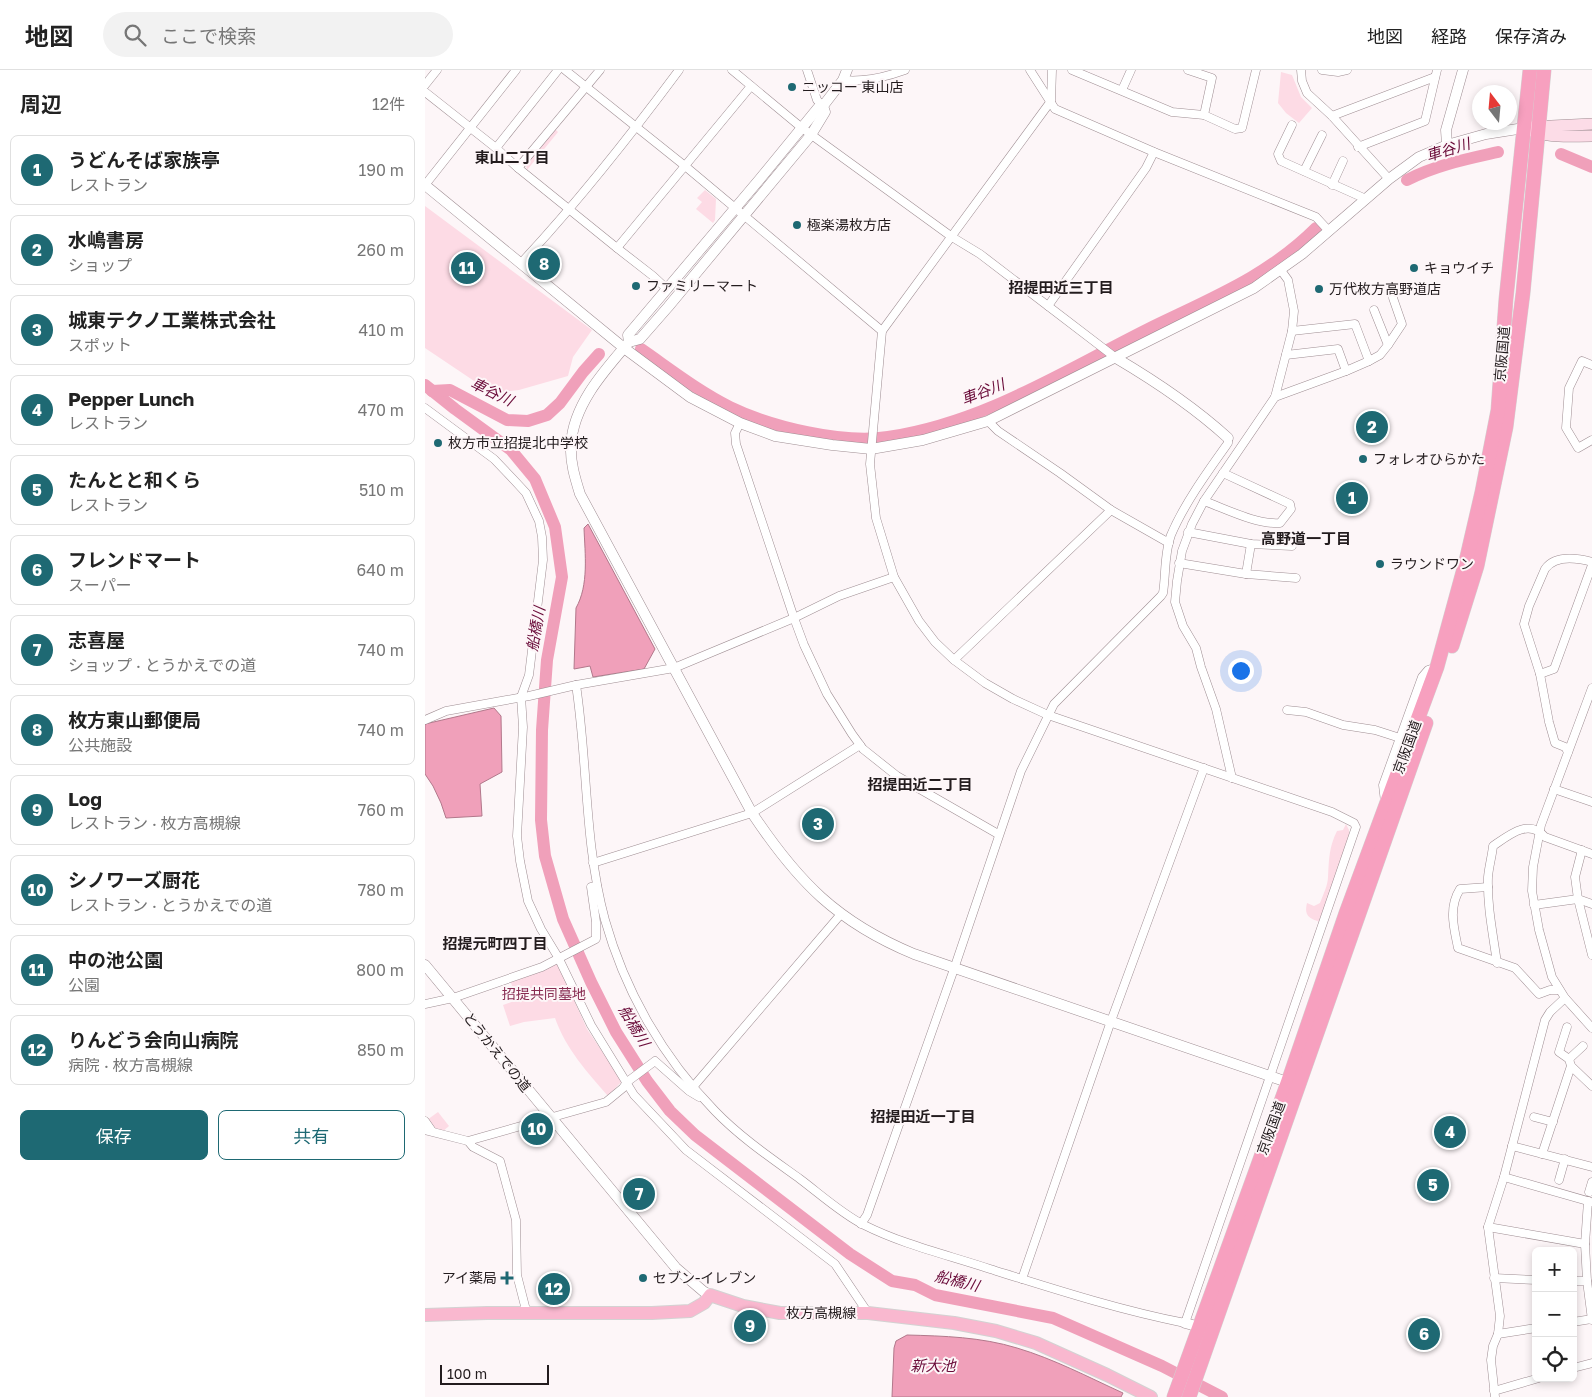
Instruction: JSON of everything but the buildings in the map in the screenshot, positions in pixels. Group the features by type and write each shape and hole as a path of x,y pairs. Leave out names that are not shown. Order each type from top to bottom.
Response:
{"highway":[{"name":"京阪国道","path":"1180,1395 1194,1361 1293,1083 1346,913 1437,667 1468,552 1482,492 1497,410 1506,299 1530,70"},
{"name":"京阪国道","path":"1194,1361 1200,1327 1293,1083 1445,671 1477,566 1506,427 1523,293 1544,70"}],"main road":[{"path":"1524,128 1539,130 1592,124"},
{"path":"1539,130 1553,137 1592,136"},
{"path":"425,1315 690,1311 704,1303 710,1295"},
{"name":"枚方高槻線","path":"710,1295 743,1306 780,1313 868,1313 953,1324 996,1332 1036,1343 1151,1397"}],"street":[{"path":"425,85 437,70"},
{"path":"516,70 425,185 690,397 740,422 775,436 794,440 872,445 923,440 988,421 1113,355 1254,288 1302,254 1389,179 1419,157 1447,145 1485,134 1524,128"},
{"path":"496,148 558,70"},
{"path":"565,70 685,166 882,331"},
{"path":"518,168 600,70"},
{"path":"521,263 548,234 679,70"},
{"path":"732,70 811,135 952,237 980,254 1113,355 1138,370 1209,421 1228,438 1228,443 1189,502 1171,535 1161,596 1054,704 1021,771 954,969 867,1215 861,1224"},
{"path":"807,70 817,100 823,106 825,112 811,135 640,339 627,345 585,399 578,412 571,445 573,469 580,494 752,813 773,844 801,878 841,914 884,941 954,969 1293,1083"},
{"path":"627,345 628,335 818,108 823,106 843,80 847,70"},
{"path":"843,80 856,81 886,76 905,70"},
{"path":"1030,70 1055,109 1154,152 1316,217 1328,230"},
{"path":"1052,70 1051,101 882,331 869,464 876,518 894,577 919,621 935,642 954,660 985,683 1013,700 1048,715 1332,812 1354,822 1356,827 1185,1323"},
{"path":"1072,70 1172,112 1204,115 1235,129 1242,128 1256,70"},
{"path":"1122,90 1131,70"},
{"path":"1189,70 1213,74 1204,115"},
{"path":"1301,70 1302,81 1307,93 1332,116 1358,147 1389,179"},
{"path":"1322,70 1338,72 1347,70"},
{"path":"1447,145 1446,130 1463,70"},
{"path":"1332,116 1436,74"},
{"path":"1358,147 1425,121 1436,74"},
{"path":"617,248 751,86"},
{"path":"425,92 667,289"},
{"path":"1292,125 1278,154 1281,161 1366,199"},
{"path":"1304,171 1322,135"},
{"path":"1048,306 1145,168 1154,152"},
{"path":"1332,185 1343,162"},
{"path":"1232,778 1216,708 1196,648 1183,626 1175,602 1179,563 1188,532 1204,501 1275,396 1292,331 1294,311 1288,280 1280,269"},
{"path":"1275,396 1347,371 1380,355 1402,324 1393,298"},
{"path":"1374,310 1388,345"},
{"path":"1292,331 1355,324 1369,361"},
{"path":"1286,355 1338,349 1347,371"},
{"path":"1592,366 1582,361 1569,388 1566,428 1578,448 1592,440"},
{"path":"425,408 501,466 526,494 539,521 543,560 525,696 517,836 528,901 541,929 560,957 591,1025 628,1081 634,1095 686,1150 835,1264 868,1313"},
{"path":"988,421 998,431 1061,473 1111,510 1169,544"},
{"path":"740,422 735,433 736,444 794,618 804,645 827,694 852,734 861,745 897,776 999,834"},
{"path":"1204,501 1253,519 1273,524 1280,523 1291,509 1290,504 1223,473"},
{"path":"954,660 1111,510"},
{"path":"1188,532 1251,544 1292,546"},
{"path":"1246,574 1251,544"},
{"path":"1540,674 1554,669 1592,564 1578,558 1549,563 1529,606 1524,624 1540,674 1555,743 1565,748 1568,752"},
{"path":"1179,563 1246,574 1296,578"},
{"path":"425,720 446,711 674,668 794,618 839,596 869,584 894,577"},
{"path":"1386,804 1383,785 1422,677 1428,670 1437,667"},
{"path":"576,685 593,863 606,922 630,990 660,1042 701,1096 717,1113 750,1142 861,1224 897,1240 1138,1314 1200,1327"},
{"path":"1592,688 1540,831 1533,867 1532,891 1541,939 1552,977 1565,998 1592,1028"},
{"path":"1287,710 1306,712 1343,724 1375,730 1400,738"},
{"path":"593,863 752,813 861,745"},
{"path":"1022,1279 1111,1021 1205,768"},
{"path":"1554,789 1592,802"},
{"path":"1497,963 1488,887 1488,874 1493,846 1513,832 1529,828 1540,831 1545,837 1592,854"},
{"path":"1582,850 1575,877 1578,899 1592,956"},
{"path":"425,1004 453,998 542,967 596,939 596,922 591,888 597,886"},
{"path":"1488,887 1460,889 1452,907 1452,918 1458,948 1515,968 1539,994 1550,990 1559,990"},
{"path":"1534,905 1578,899 1592,904"},
{"path":"693,1086 841,914"},
{"name":"とうかえでの道","path":"425,965 676,1268 710,1295"},
{"path":"1532,1381 1495,1394 1491,1360 1493,1346 1498,1334 1500,1316 1488,1227 1504,1177 1545,1020 1550,1012 1565,998"},
{"path":"1567,1027 1559,1052 1592,1086"},
{"path":"1543,1154 1570,1062 1583,1046"},
{"path":"468,1142 606,1102 623,1088 628,1081 655,1061 689,1091 699,1097 701,1096"},
{"path":"1534,1117 1553,1122"},
{"path":"425,1120 428,1131 468,1142 473,1147 501,1161 514,1213 517,1274 527,1314"},
{"path":"1512,1146 1592,1167"},
{"path":"1559,1180 1565,1160"},
{"path":"1504,1177 1590,1201 1585,1244 1587,1282 1592,1319 1577,1321"},
{"path":"1589,1192 1592,1182"},
{"path":"1488,1227 1585,1244"},
{"path":"1494,1278 1532,1280"},
{"path":"1577,1281 1587,1282"},
{"path":"1498,1334 1532,1329"},
{"path":"1577,1367 1592,1363"}],"green space":[{"path":"1281,72 1292,75 1301,97 1312,108 1299,123 1286,113 1278,103"},
{"path":"554,128 558,132 527,170 528,159"},
{"path":"705,190 716,199 715,220 713,223 696,209 702,202 697,198"},
{"path":"425,206 592,330 573,357 568,376 519,390 489,391 425,348"},
{"path":"1346,824 1349,830 1349,839 1320,922 1308,916 1306,911 1307,903 1314,906 1320,903 1327,883 1332,842 1337,831 1343,830"},
{"name":"招提共同墓地","path":"557,962 587,1029 622,1081 608,1096 571,1050 555,1018 510,1026 503,1005 517,1000 510,980"},
{"path":"438,1112 449,1126 441,1133 433,1131 427,1120"}],"water":[{"path":"588,524 655,649 644,669 593,677 590,666 574,669 576,608 585,579 584,528"},
{"path":"494,708 501,716 502,772 480,784 482,816 446,818 433,786 425,774 425,724"},
{"name":"新大池","path":"907,1335 962,1338 1003,1344 1044,1357 1123,1393 1121,1397 892,1397 894,1348 896,1341"}],"waterway":[{"name":"車谷川","path":"1407,180 1440,166 1498,152"},
{"name":"車谷川","path":"1561,154 1592,167"},
{"name":"車谷川","path":"641,349 684,380 718,401 766,421 829,436 870,439 888,437 923,430 957,420 1022,394 1148,329 1237,286 1278,260 1316,228"},
{"name":"車谷川","path":"432,391 450,390 507,420 528,421 547,415 560,403 599,354"},
{"name":"船橋川","path":"425,385 511,450 535,479 555,527 562,577 547,660 542,730 541,820 545,856 563,919 591,982 616,1032 647,1081 670,1111 695,1135 850,1254 892,1281 915,1285 935,1295 1053,1318 1162,1366 1222,1397"}],"place":[{"name":"ニッコー 東山店","path":"792,87"},
{"name":"極楽湯枚方店","path":"797,225"},
{"name":"枚方東山郵便局","path":"544,264"},
{"name":"中の池公園","path":"467,268"},
{"name":"キョウイチ","path":"1414,268"},
{"name":"ファミリーマート","path":"636,286"},
{"name":"万代枚方高野道店","path":"1319,289"},
{"name":"水嶋書房","path":"1372,427"},
{"name":"枚方市立招提北中学校","path":"438,443"},
{"name":"フォレオひらかた","path":"1363,459"},
{"name":"うどんそば家族亭","path":"1352,498"},
{"name":"ラウンドワン","path":"1380,564"},
{"name":"城東テクノ工業株式会社","path":"818,824"},
{"name":"シノワーズ厨花","path":"537,1129"},
{"name":"Pepper Lunch","path":"1450,1132"},
{"name":"たんとと和くら","path":"1433,1185"},
{"name":"志喜屋","path":"639,1194"},
{"name":"アイ薬局","path":"507,1278"},
{"name":"セブン-イレブン","path":"643,1278"},
{"name":"りんどう会向山病院","path":"554,1289"},
{"name":"Log","path":"750,1326"},
{"name":"フレンドマート","path":"1424,1334"}],"district":[{"name":"東山二丁目","path":"512,158"},
{"name":"招提田近三丁目","path":"1061,288"},
{"name":"高野道一丁目","path":"1306,539"},
{"name":"招提田近二丁目","path":"920,785"},
{"name":"招提元町四丁目","path":"495,944"},
{"name":"招提田近一丁目","path":"923,1117"}]}
